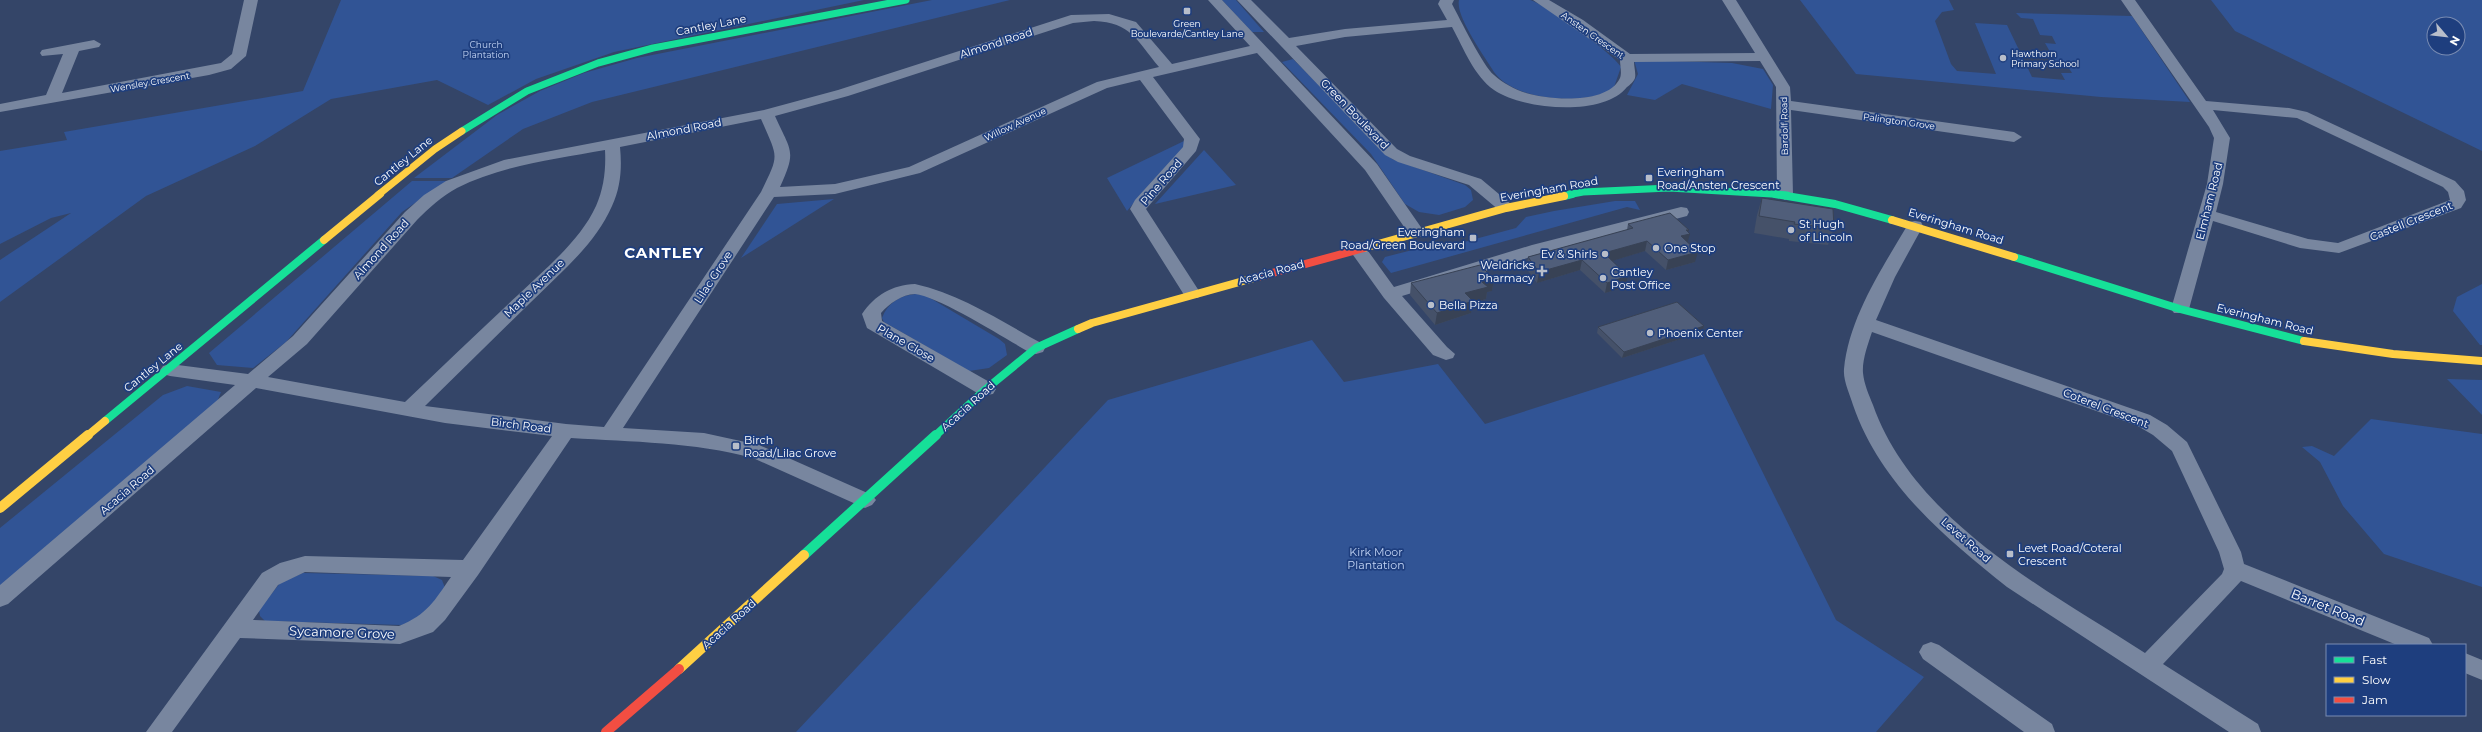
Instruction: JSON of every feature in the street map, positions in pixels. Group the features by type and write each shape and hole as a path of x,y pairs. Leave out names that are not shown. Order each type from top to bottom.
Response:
{"street":[{"name":"Wensley Crescent","path":"0,108 209,71 226,66 239,56 251,0"},
{"name":"Cantley Lane","path":"0,508 170,370 436,149 511,100 569,73 638,52 906,0"},
{"path":"1215,0 1372,167 1416,233"},
{"name":"Green Boulevard","path":"1244,0 1391,152 1404,159 1474,182 1506,208"},
{"name":"Ansten Crescent","path":"1447,0 1445,4 1492,84 1513,95 1528,100 1560,102 1591,101 1612,96 1621,90 1630,67 1627,58 1578,23 1540,0"},
{"name":"Bardolf Road","path":"1729,0 1781,83 1784,105 1784,196"},
{"name":"Elmham Road","path":"2128,0 2201,105 2222,138 2215,184 2180,309"},
{"name":"Almond Road","path":"253,381 300,340 411,216 430,198 452,184 510,163 766,114 842,93 1071,19 1082,17 1112,18 1130,25 1167,68"},
{"path":"1260,48 1330,35 1456,23"},
{"path":"1260,48 1286,43"},
{"path":"47,53 94,44"},
{"path":"52,99 73,48"},
{"name":"Willow Avenue","path":"769,192 835,189 914,170 1092,89 1167,68 1260,48"},
{"path":"1627,58 1765,57"},
{"name":"Pine Road","path":"1143,74 1192,139 1192,143 1191,148 1141,203 1138,209 1140,215 1192,294"},
{"name":"Palington Grove","path":"1784,105 2014,137"},
{"name":"Castell Crescent","path":"2201,105 2289,112 2318,121 2448,184 2456,191 2458,200 2455,205 2339,248 2306,244 2206,214"},
{"name":"Lilac Grove","path":"609,434 769,192 783,163 784,154 766,114"},
{"name":"Maple Avenue","path":"409,410 564,260 584,237 598,218 613,186 615,167 612,143"},
{"name":"Everingham Road","path":"1416,233 1506,208 1583,192 1630,188 1669,188 1784,196 1835,204 1915,226 2180,309 2287,338 2354,351 2406,357 2482,361"},
{"path":"1390,294 1538,249 1681,212"},
{"name":"Levet Road","path":"1915,226 1879,291 1865,323 1853,369 1863,408 1878,442 1900,473 1945,524 1979,553 2015,581 2249,732"},
{"name":"Acacia Road","path":"606,732 657,689 986,389 1036,348 1054,338 1092,323 1357,248 1416,233"},
{"path":"1357,248 1390,294 1440,350 1446,354"},
{"name":"Plane Close","path":"986,389 873,324 871,314 875,308 904,290 928,291 1036,348"},
{"name":"Coterel Crescent","path":"1865,323 2136,418 2160,430 2180,446 2186,455 2230,552 2235,569"},
{"name":"Birch Road","path":"170,370 253,381 409,410 566,431 704,440 759,452 865,500"},
{"name":"Acacia Road","path":"0,598 253,381"},
{"name":"Sycamore Grove","path":"232,628 400,635 412,632 425,625 437,614 470,569 566,431"},
{"path":"158,732 232,628 270,579 288,569 305,564 470,569"},
{"path":"2147,666 2231,579 2235,569"},
{"name":"Barret Road","path":"2235,569 2419,644"},
{"path":"1931,652 2043,732"},
{"path":"2466,663 2482,670"}],"green space":[{"name":"Church Plantation","path":"341,0 864,0 614,52 536,79 488,105 437,80 331,99 255,146 146,196 0,302 0,260 71,213 51,218 0,244 0,151 67,140 64,132 303,91"},
{"path":"932,0 1010,0 592,102 523,129 452,178 414,178 497,115 540,91 584,73 637,58"},
{"path":"1222,0 1236,0 1264,32 1252,32"},
{"path":"1459,0 1530,0 1538,3 1593,41 1615,60 1621,67 1613,90 1600,95 1584,98 1550,98 1533,95 1518,90 1504,82 1494,72 1466,26 1459,7"},
{"name":"Hawthorn Primary School","path":"1800,0 1949,0 1954,10 1942,12 1935,21 1951,64 1957,71 1996,74 1975,23 2007,25 2032,77 2065,80 2061,73 2072,73 2067,65 2057,64 2045,43 2056,44 2052,36 2040,35 2033,19 2021,18 2016,13 2132,16 2190,102 2101,97 1856,74"},
{"path":"2211,0 2482,0 2482,151 2235,31"},
{"path":"1293,59 1392,159 1465,185 1471,190 1473,200 1465,207 1439,215 1419,212 1405,204 1371,154 1282,62"},
{"path":"1634,60 1732,63 1763,69 1773,85 1771,109 1682,84 1655,100 1627,95 1638,74"},
{"path":"1184,141 1185,147 1154,179 1127,211 1107,178"},
{"path":"1204,150 1236,185 1155,204"},
{"path":"412,181 447,181 402,212 286,342 253,368 217,365 209,353"},
{"path":"834,199 741,258 777,204"},
{"path":"1615,201 1635,201 1640,210 1627,207 1391,273 1382,262 1385,257 1424,247 1438,249 1516,228 1526,217"},
{"path":"2482,284 2482,345 2480,345 2453,311 2457,297"},
{"path":"916,294 925,295 999,339 1005,344 1007,355 989,368 969,371 884,322 882,318 887,308 891,304 905,296"},
{"name":"Kirk Moor Plantation","path":"1312,340 1344,382 1438,364 1485,424 1704,354 1836,620 1924,677 1876,732 796,732 1108,400"},
{"path":"2447,379 2482,380 2482,415"},
{"path":"187,386 221,392 217,402 0,589 0,528 163,395"},
{"path":"2371,419 2482,434 2482,587 2384,554 2343,506 2320,462 2302,447 2312,446 2334,456"},
{"path":"303,573 433,576 442,580 445,588 426,615 402,625 265,621 260,616 259,610 280,583"}],"building":[{"path":"1762,198 1833,209 1834,228 1794,224 1795,222 1759,216"},
{"path":"1670,213 1689,230 1686,230 1690,234 1681,236 1698,252 1668,260 1647,241 1604,253 1628,276 1607,283 1582,260 1539,272 1528,257 1633,228 1628,224"},
{"path":"1480,265 1494,279 1482,282 1488,287 1465,293 1473,301 1437,313 1411,283"},
{"name":"Phoenix Center","path":"1677,302 1704,326 1624,352 1598,327"}],"traffic: fast":[{"path":"462,131 527,91 544,83 598,63 653,48 906,0"},
{"path":"1564,196 1583,192 1669,188 1785,195 1835,204 1892,220"},
{"path":"105,421 324,240"},
{"path":"2014,257 2180,309 2304,341"},
{"path":"804,555 986,389 1036,348 1078,329"}],"traffic: slow":[{"path":"324,240 435,149 462,131"},
{"path":"1364,248 1506,208 1564,196"},
{"path":"1892,220 2014,257"},
{"path":"1078,329 1092,323 1254,278"},
{"path":"2304,341 2349,349 2393,354 2482,361"},
{"path":"0,508 105,421"},
{"path":"679,669 804,555"}],"traffic: jam":[{"path":"1254,278 1364,248"},
{"path":"606,732 679,669"}],"place":[{"name":"Green Boulevarde/Cantley Lane","path":"1187,11"},
{"name":"Hawthorn Primary School","path":"2003,58"},
{"name":"Everingham Road/Ansten Crescent","path":"1649,178"},
{"name":"St Hugh of Lincoln","path":"1791,230"},
{"name":"Everingham Road/Green Boulevard","path":"1473,238"},
{"name":"One Stop","path":"1656,248"},
{"name":"Ev & Shirls","path":"1605,254"},
{"name":"Weldricks Pharmacy","path":"1542,271"},
{"name":"Cantley Post Office","path":"1603,278"},
{"name":"Bella Pizza","path":"1431,305"},
{"name":"Phoenix Center","path":"1650,333"},
{"name":"Birch Road/Lilac Grove","path":"736,446"},
{"name":"Levet Road/Coteral Crescent","path":"2010,554"}],"district":[{"name":"CANTLEY","path":"664,252"}]}
